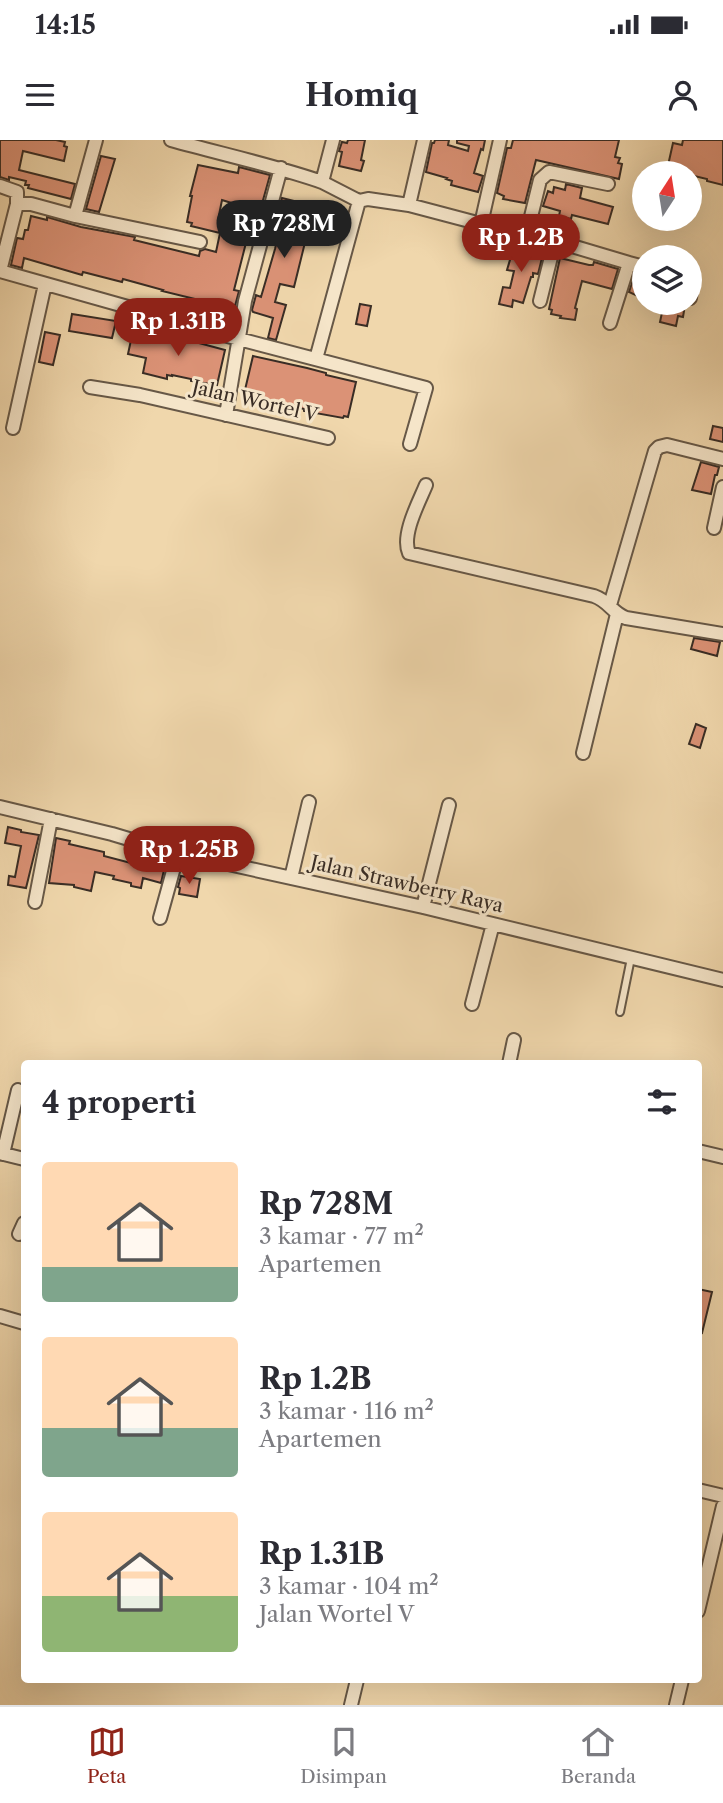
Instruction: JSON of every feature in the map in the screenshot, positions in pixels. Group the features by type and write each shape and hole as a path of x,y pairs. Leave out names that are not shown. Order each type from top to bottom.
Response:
{"street":[{"path":"75,216 96,140"},
{"path":"171,140 281,168 322,182 359,201 409,205 527,233 632,264"},
{"path":"322,182 333,140"},
{"path":"409,205 424,140"},
{"path":"481,224 500,140"},
{"path":"226,415 245,301 281,168"},
{"path":"527,233 543,175 549,172 608,184"},
{"path":"0,186 17,192 17,204 0,271 239,339 426,388 410,444"},
{"path":"316,359 359,201"},
{"path":"17,204 31,204 200,242"},
{"path":"540,301 555,241"},
{"path":"610,323 629,263"},
{"path":"13,428 45,284"},
{"name":"Jalan Wortel V","path":"90,387 140,395 328,438"},
{"path":"583,753 614,610 654,451 667,445 723,459"},
{"path":"426,485 409,529 406,544 409,553 594,596 626,618 723,634"},
{"path":"714,528 723,487"},
{"path":"291,878 309,802"},
{"path":"423,907 449,805"},
{"name":"Jalan Strawberry Raya","path":"0,807 178,852 493,923 723,980"},
{"path":"35,902 51,819"},
{"path":"160,918 178,852"},
{"path":"472,1004 493,923"},
{"path":"510,1060 514,1040"},
{"path":"18,1090 2,1153 21,1158"},
{"path":"702,1152 723,1157"},
{"path":"0,1316 21,1322"},
{"path":"702,1491 723,1496"},
{"path":"702,1594 723,1506"},
{"path":"351,1705 356,1683"},
{"path":"676,1705 681,1683"}],"lane":[{"path":"620,1012 631,957"}],"building":[{"path":"0,140 65,142 64,146 67,147 64,161 23,151 19,170 75,184 71,199 28,188 26,181 0,177"},
{"path":"348,140 365,140 361,171 339,166 342,142 347,143"},
{"path":"435,140 449,140 448,145 468,151 469,146 457,143 457,140 485,140 474,173 483,176 478,192 451,185 452,181 447,178 426,172"},
{"path":"513,140 619,140 615,157 620,158 618,163 622,164 619,179 536,160 525,203 503,199 504,196 497,193 507,148 511,148"},
{"path":"683,140 723,140 723,185 702,178 702,161 669,161 673,143 682,145"},
{"path":"101,156 115,159 99,212 86,209"},
{"path":"198,165 238,173 239,167 270,175 260,211 256,210 251,223 234,290 239,291 232,308 123,279 122,282 83,272 82,275 24,258 22,268 11,265 17,238 23,239 31,216 47,220 47,217 81,227 135,237 134,240 199,256 200,251 205,249 216,252 220,233 191,226 192,223 187,222","holes":["222,200 241,206 236,224 218,220"]},
{"path":"566,184 582,188 580,198 613,207 608,224 572,215 571,219 559,216 560,211 543,206 548,191 553,193 554,187 565,190"},
{"path":"282,198 314,206 294,287 280,284 275,302 286,305 276,340 268,338 273,318 252,310 256,295 261,297 275,249 283,215 278,214"},
{"path":"515,243 528,247 527,250 543,254 538,274 533,273 523,303 513,300 512,307 499,304 503,287 510,288 514,271 507,270"},
{"path":"560,258 589,265 594,262 618,269 612,289 582,281 575,308 575,320 560,318 561,316 551,314 552,310 549,309"},
{"path":"360,304 371,306 367,326 356,324"},
{"path":"72,314 116,321 112,338 69,331"},
{"path":"661,315 683,315 678,316 676,326 660,322"},
{"path":"133,331 184,339 225,350 217,385 172,375 167,375 167,379 143,373 146,358 128,354"},
{"path":"45,332 60,335 53,365 39,362"},
{"path":"253,356 356,382 348,417 304,411 244,394"},
{"path":"713,426 723,428 723,442 710,439"},
{"path":"701,462 719,467 711,494 692,490"},
{"path":"694,638 720,642 717,656 691,649"},
{"path":"696,724 706,728 700,748 689,744"},
{"path":"8,827 39,835 26,888 8,885 9,876 15,877 21,846 5,843"},
{"path":"56,838 70,841 69,844 104,852 104,856 131,864 164,870 161,883 143,878 141,888 113,879 114,876 95,872 91,891 74,885 49,883"},
{"path":"181,876 200,879 197,897 179,894"},
{"path":"702,1290 712,1292 702,1333"}]}
